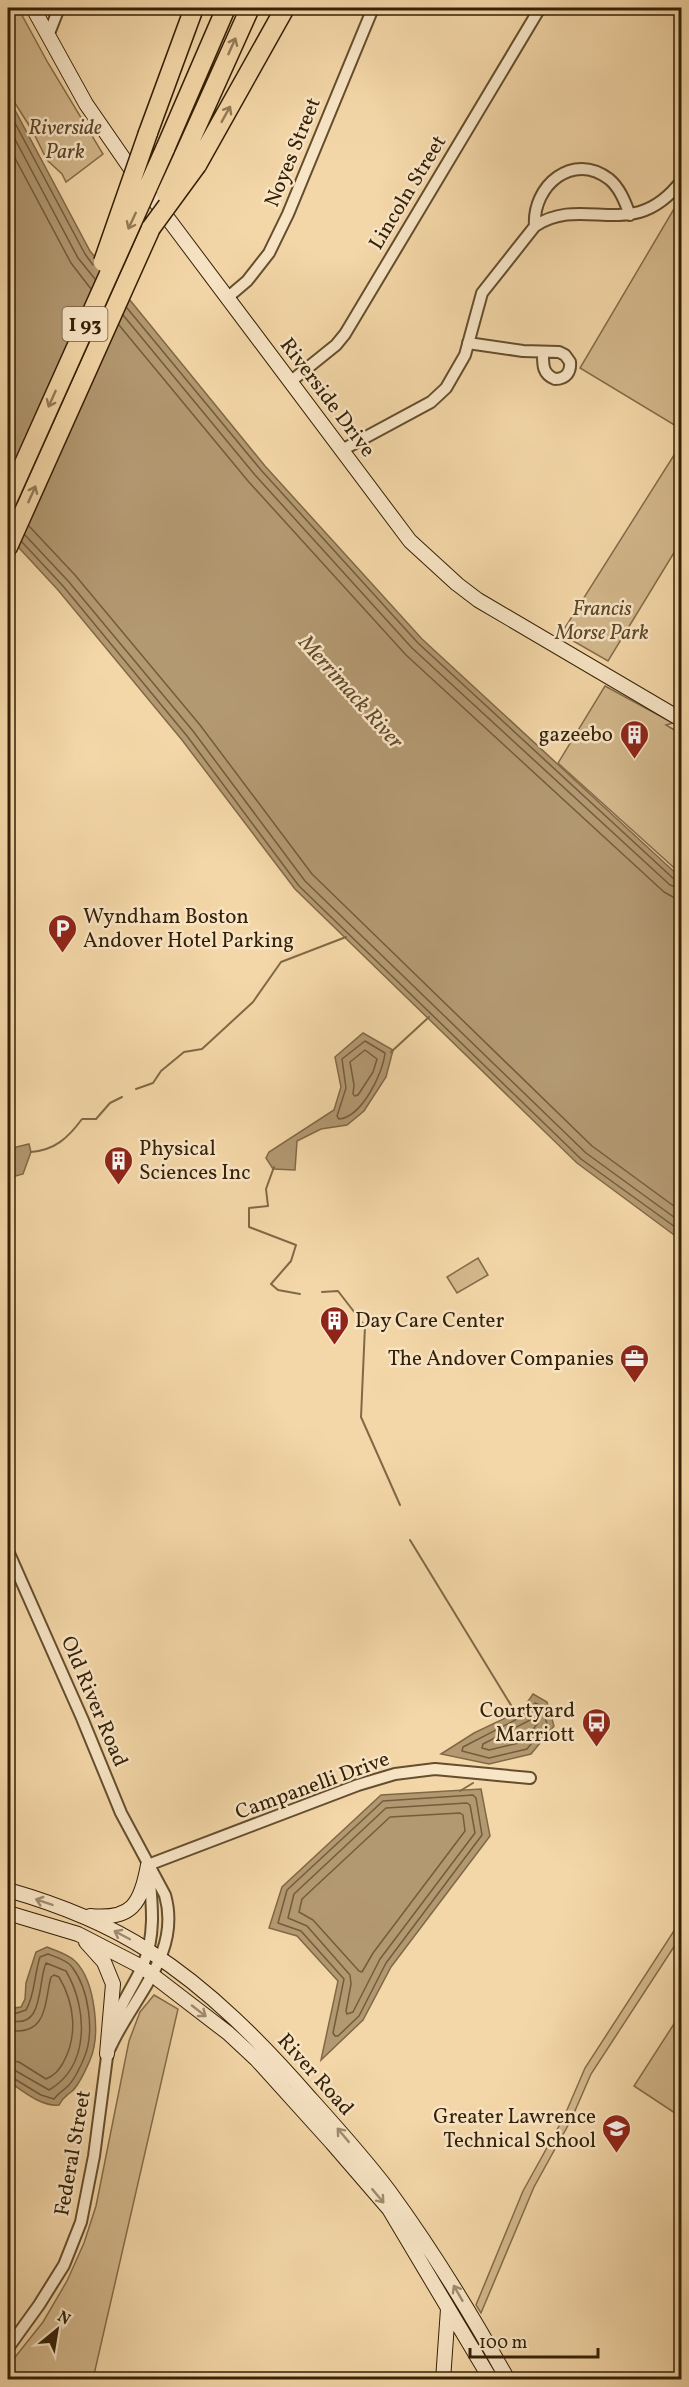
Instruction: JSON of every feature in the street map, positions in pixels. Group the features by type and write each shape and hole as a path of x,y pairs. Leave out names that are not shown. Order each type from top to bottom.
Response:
{"highway":[{"path":"89,314 106,250 194,8"},
{"name":"I 93","path":"8,499 226,8"},
{"path":"190,161 250,8"},
{"path":"190,161 285,8"},
{"name":"I 93","path":"8,547 151,228 190,161"}],"main road":[{"name":"Riverside Drive","path":"33,8 86,104 112,143 410,541 457,584 507,619 681,720"},
{"path":"81,1915 111,1917 121,1915 132,1908 140,1898 148,1865"},
{"name":"River Road","path":"8,1890 81,1915 149,1951 153,1967 249,2053 332,2143 389,2210 491,2379"},
{"name":"River Road","path":"8,1913 78,1934 153,1967 191,1980 226,2012 294,2079 388,2190 451,2281 508,2379"},
{"path":"78,1934 104,1962 113,1984 107,2054"},
{"path":"443,2379 448,2307"}],"street":[{"path":"48,36 59,8"},
{"name":"Noyes Street","path":"227,298 246,281 269,253 288,214 373,8"},
{"name":"Lincoln Street","path":"290,382 336,345 345,334 540,8"},
{"path":"535,226 535,208 545,189 561,174 571,171 591,171 610,180 625,201 630,215"},
{"path":"342,450 438,396 447,388 460,367 482,293 535,226 545,220 565,214 630,215 661,201 681,180"},
{"path":"468,343 543,352"},
{"name":"Old River Road","path":"8,1551 82,1718 121,1813 165,1895 169,1908 167,1937 153,1967"},
{"name":"Campanelli Drive","path":"148,1865 358,1785 395,1774 435,1769 530,1778"},
{"name":"Old River Road","path":"148,1865 152,1907 149,1951"},
{"name":"Federal Street","path":"8,2348 64,2265 81,2222 94,2156 107,2054 153,1967"}],"green space":[{"name":"Riverside Park","path":"8,8 18,8 103,154 66,182 62,174 47,160 32,130 8,92"},
{"path":"681,197 682,429 580,368"},
{"name":"Francis Morse Park","path":"681,444 681,554 675,551 608,661 561,634"},
{"path":"605,686 673,723 666,725 681,734 681,874 558,763"},
{"path":"478,1258 488,1275 457,1293 447,1277"},
{"path":"681,1920 681,1936 591,2074 571,2120 534,2187 481,2313 476,2305 523,2191 564,2117 585,2068"},
{"path":"154,1995 178,2009 93,2379 8,2379 8,2366 43,2322 67,2281 84,2243 96,2206 129,2041 140,2012"},
{"path":"681,2013 681,2117 634,2086"}],"water":[{"name":"Merrimack River","path":"8,97 90,251 265,466 422,639 681,878 681,1240 577,1163 295,889 182,740 58,590 8,536"},
{"path":"363,1033 393,1050 386,1077 364,1111 347,1125 321,1129 297,1141 295,1170 273,1169 266,1158 269,1152 334,1110 341,1087 335,1057"},
{"path":"29,1144 31,1152 23,1174 8,1178 8,1149"},
{"path":"533,1694 547,1702 554,1726 531,1754 489,1764 441,1754 474,1733 522,1710"},
{"path":"481,1789 490,1836 391,1967 363,2020 321,2060 338,1981 297,1936 269,1928 282,1887 381,1795"},
{"path":"47,1947 70,1957 83,1971 92,1995 94,2009 95,2037 88,2064 77,2086 59,2105 39,2101 8,2081 8,2004 14,2008 21,2007 36,1952"}],"waterway":[{"path":"136,1089 153,1083 161,1071 184,1052 202,1049 253,1002 281,962 346,937"},
{"path":"391,1052 429,1017"},
{"path":"31,1152 54,1146 72,1132 82,1119 96,1119 110,1103 122,1097"},
{"path":"274,1167 266,1189 268,1206 249,1208 249,1227 296,1245 291,1261 271,1284 278,1290 300,1294"},
{"path":"322,1292 338,1291 365,1326 361,1417 400,1505"},
{"path":"410,1540 517,1715"},
{"path":"460,1791 473,1783"}],"place":[{"name":"gazeebo","path":"634,760"},
{"name":"Wyndham Boston Andover Hotel Parking","path":"62,954"},
{"name":"Physical Sciences Inc","path":"118,1186"},
{"name":"Day Care Center","path":"334,1346"},
{"name":"The Andover Companies","path":"635,1384"},
{"name":"Courtyard Marriott","path":"596,1748"},
{"name":"Greater Lawrence Technical School","path":"617,2154"}]}
